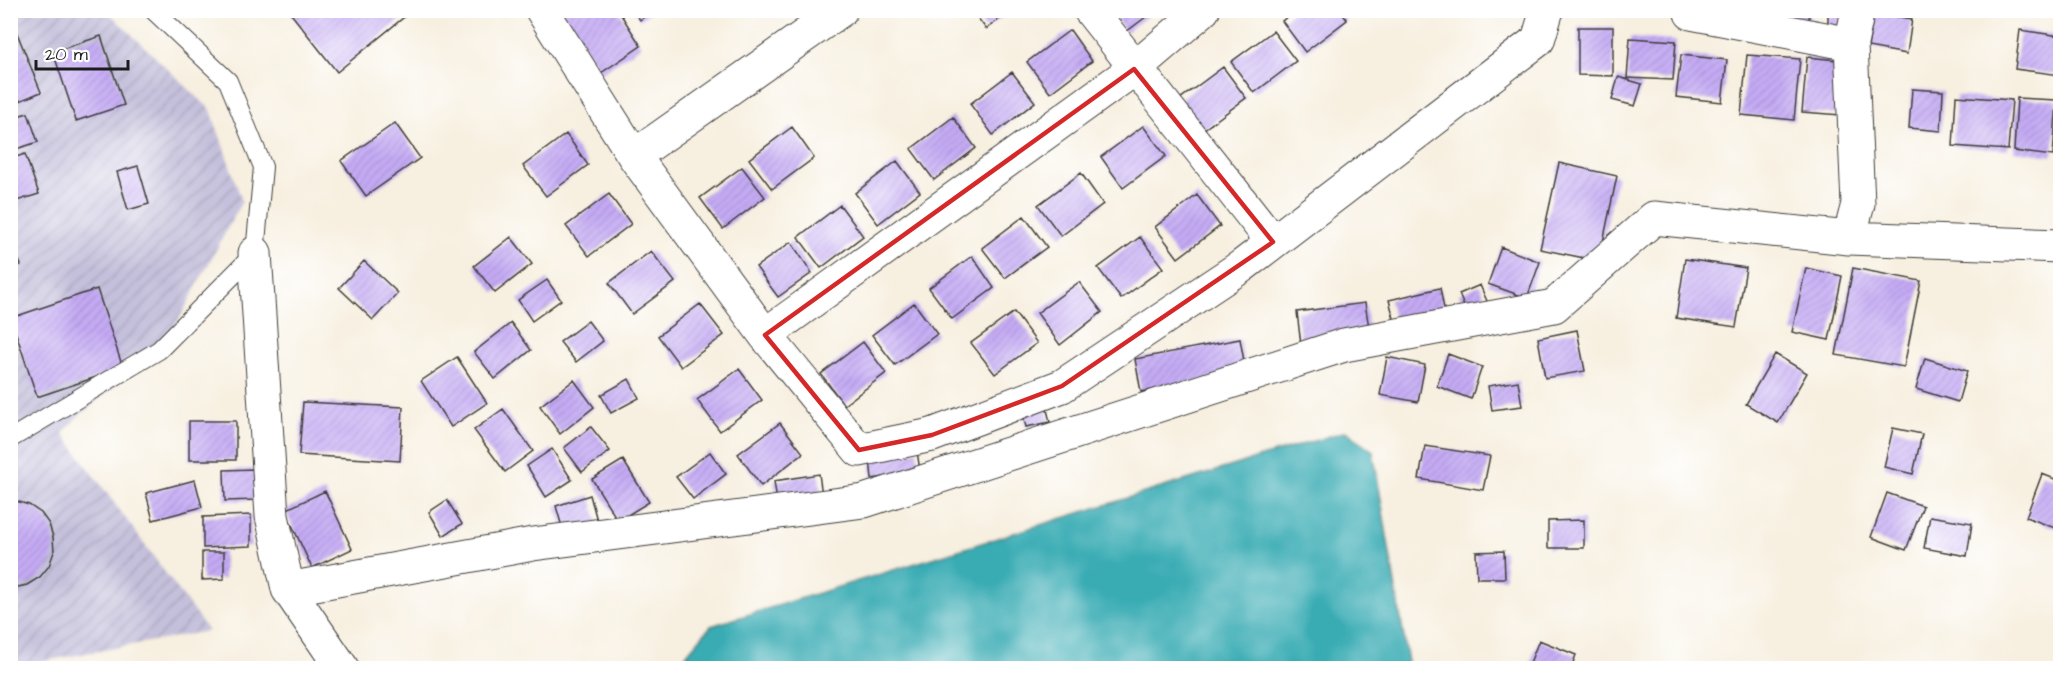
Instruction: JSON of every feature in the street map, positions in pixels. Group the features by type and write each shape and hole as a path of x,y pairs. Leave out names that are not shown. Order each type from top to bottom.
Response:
{"street":[{"path":"542,10 634,156 765,335 859,450 932,435 1062,386 1242,266 1538,39 1547,10"},
{"path":"634,156 841,10"},
{"path":"1090,10 1134,69 1273,242"},
{"path":"765,335 1134,69 1203,10"},
{"path":"1692,10 1691,14 1851,44"},
{"path":"1849,238 1858,204 1851,44 1858,10"},
{"path":"288,589 533,544 864,501 1344,345 1554,306 1654,218 1849,238 2061,246"},
{"path":"255,253 272,516 288,589 342,669"}],"lane":[{"path":"10,439 159,350 255,253 263,167 228,81 153,10"}],"highlighted area":[{"path":"1134,69 1273,242 1062,386 932,435 859,450 765,335"}],"shaded area":[{"path":"11,11 107,11 211,110 242,201 176,325 135,370 76,418 63,433 208,631 11,667"}],"water":[{"path":"1346,431 1373,451 1409,668 680,668 687,654 711,626"}],"building":[{"path":"288,10 407,10 409,13 337,72"},
{"path":"565,10 618,10 641,46 601,73 561,13"},
{"path":"633,10 653,10 640,20"},
{"path":"972,10 1012,10 986,29"},
{"path":"1110,10 1155,10 1126,32"},
{"path":"1296,10 1340,10 1347,20 1305,52 1282,21"},
{"path":"1766,10 1810,10 1808,24 1765,16"},
{"path":"1828,10 1854,10 1853,30 1828,30"},
{"path":"1874,13 1912,19 1907,54 1868,47"},
{"path":"10,16 41,92 10,105"},
{"path":"1578,27 1613,27 1613,76 1578,75"},
{"path":"1070,30 1092,61 1050,93 1027,62"},
{"path":"2020,30 2060,36 2060,75 2015,69"},
{"path":"1273,31 1296,61 1254,93 1231,62"},
{"path":"101,36 124,105 76,121 53,52"},
{"path":"1630,38 1676,41 1673,80 1627,78"},
{"path":"1681,55 1727,60 1722,102 1676,97"},
{"path":"1747,55 1800,59 1794,120 1741,115"},
{"path":"1807,57 1847,61 1841,115 1802,112"},
{"path":"1223,67 1246,98 1203,130 1180,99"},
{"path":"1012,72 1035,102 993,135 970,104"},
{"path":"1618,77 1642,84 1635,106 1612,100"},
{"path":"1912,89 1943,91 1941,131 1909,128"},
{"path":"1956,96 2012,100 2008,150 1953,146"},
{"path":"2017,98 2057,100 2053,156 2014,151"},
{"path":"28,113 38,142 10,151 10,118"},
{"path":"953,117 976,148 934,180 911,149"},
{"path":"395,123 420,158 366,196 341,161"},
{"path":"1143,126 1166,156 1123,188 1101,157"},
{"path":"792,127 814,158 772,189 749,159"},
{"path":"566,134 588,165 546,196 523,166"},
{"path":"25,154 39,194 10,203 10,159"},
{"path":"897,161 920,192 878,224 855,193"},
{"path":"1559,163 1617,176 1599,261 1540,249"},
{"path":"138,166 149,204 128,210 117,172"},
{"path":"742,167 765,197 723,229 700,198"},
{"path":"1081,173 1103,204 1061,236 1038,205"},
{"path":"609,194 631,224 589,256 566,226"},
{"path":"1197,195 1220,226 1178,258 1155,227"},
{"path":"840,205 863,236 821,268 798,237"},
{"path":"1024,216 1047,247 1005,278 982,248"},
{"path":"511,237 532,264 495,293 474,266"},
{"path":"1140,237 1163,268 1121,299 1098,268"},
{"path":"10,241 21,265 10,270"},
{"path":"791,242 812,273 778,297 756,267"},
{"path":"1501,247 1540,262 1527,298 1488,284"},
{"path":"651,251 675,282 632,314 609,283"},
{"path":"972,256 994,288 952,319 929,288"},
{"path":"1685,259 1746,268 1736,327 1676,318"},
{"path":"364,261 398,293 373,320 339,288"},
{"path":"1806,268 1842,276 1829,340 1792,332"},
{"path":"1853,268 1921,281 1904,367 1836,355"},
{"path":"547,280 561,300 532,321 518,300"},
{"path":"1079,282 1102,312 1060,345 1037,313"},
{"path":"1480,285 1490,308 1468,316 1459,294"},
{"path":"1440,288 1445,314 1396,326 1389,300"},
{"path":"97,289 123,368 37,397 11,318"},
{"path":"914,303 937,334 895,365 872,335"},
{"path":"1365,303 1370,334 1301,345 1297,312"},
{"path":"700,304 724,335 681,367 658,336"},
{"path":"1014,312 1037,343 995,374 971,343"},
{"path":"588,321 603,341 576,362 560,342"},
{"path":"511,323 531,350 495,379 474,352"},
{"path":"1577,330 1585,371 1545,378 1538,338"},
{"path":"1240,339 1246,372 1141,392 1135,359"},
{"path":"863,342 886,373 844,405 821,374"},
{"path":"1448,354 1482,367 1471,399 1437,386"},
{"path":"1775,354 1807,373 1778,423 1746,404"},
{"path":"457,357 487,403 451,427 421,381"},
{"path":"1387,357 1425,365 1418,402 1380,395"},
{"path":"1925,358 1967,371 1958,402 1916,389"},
{"path":"739,369 762,400 720,431 697,400"},
{"path":"629,379 639,398 611,413 601,395"},
{"path":"574,380 594,407 560,434 540,406"},
{"path":"1518,381 1522,406 1492,410 1488,386"},
{"path":"1045,401 1050,422 1026,427 1021,407"},
{"path":"303,402 403,407 400,461 299,455"},
{"path":"503,409 533,451 505,472 474,430"},
{"path":"189,421 236,421 236,460 189,460"},
{"path":"780,423 803,453 761,486 738,454"},
{"path":"591,427 610,451 582,472 564,448"},
{"path":"1893,428 1922,434 1913,474 1884,467"},
{"path":"1425,446 1490,456 1483,490 1419,479"},
{"path":"552,449 572,480 546,497 527,466"},
{"path":"917,451 920,471 872,479 870,458"},
{"path":"710,452 726,474 693,499 676,477"},
{"path":"623,460 649,502 618,521 592,479"},
{"path":"254,469 256,500 225,501 224,470"},
{"path":"819,474 823,502 778,508 774,481"},
{"path":"2042,474 2060,481 2060,530 2026,517"},
{"path":"195,480 202,507 153,520 146,493"},
{"path":"325,491 352,549 312,568 285,510"},
{"path":"1887,493 1923,506 1906,550 1871,537"},
{"path":"590,495 598,524 564,534 556,506"},
{"path":"447,500 462,524 443,536 429,512"},
{"path":"16,501 29,505 41,513 49,524 54,552 49,566 40,577 27,585 13,588 10,502"},
{"path":"251,515 251,546 203,548 203,517"},
{"path":"1930,516 1972,523 1967,556 1924,548"},
{"path":"1584,520 1584,548 1548,548 1548,521"},
{"path":"1504,551 1505,578 1477,578 1476,552"},
{"path":"202,552 224,552 224,579 202,580"},
{"path":"1539,640 1576,655 1571,668 1528,668"}]}
